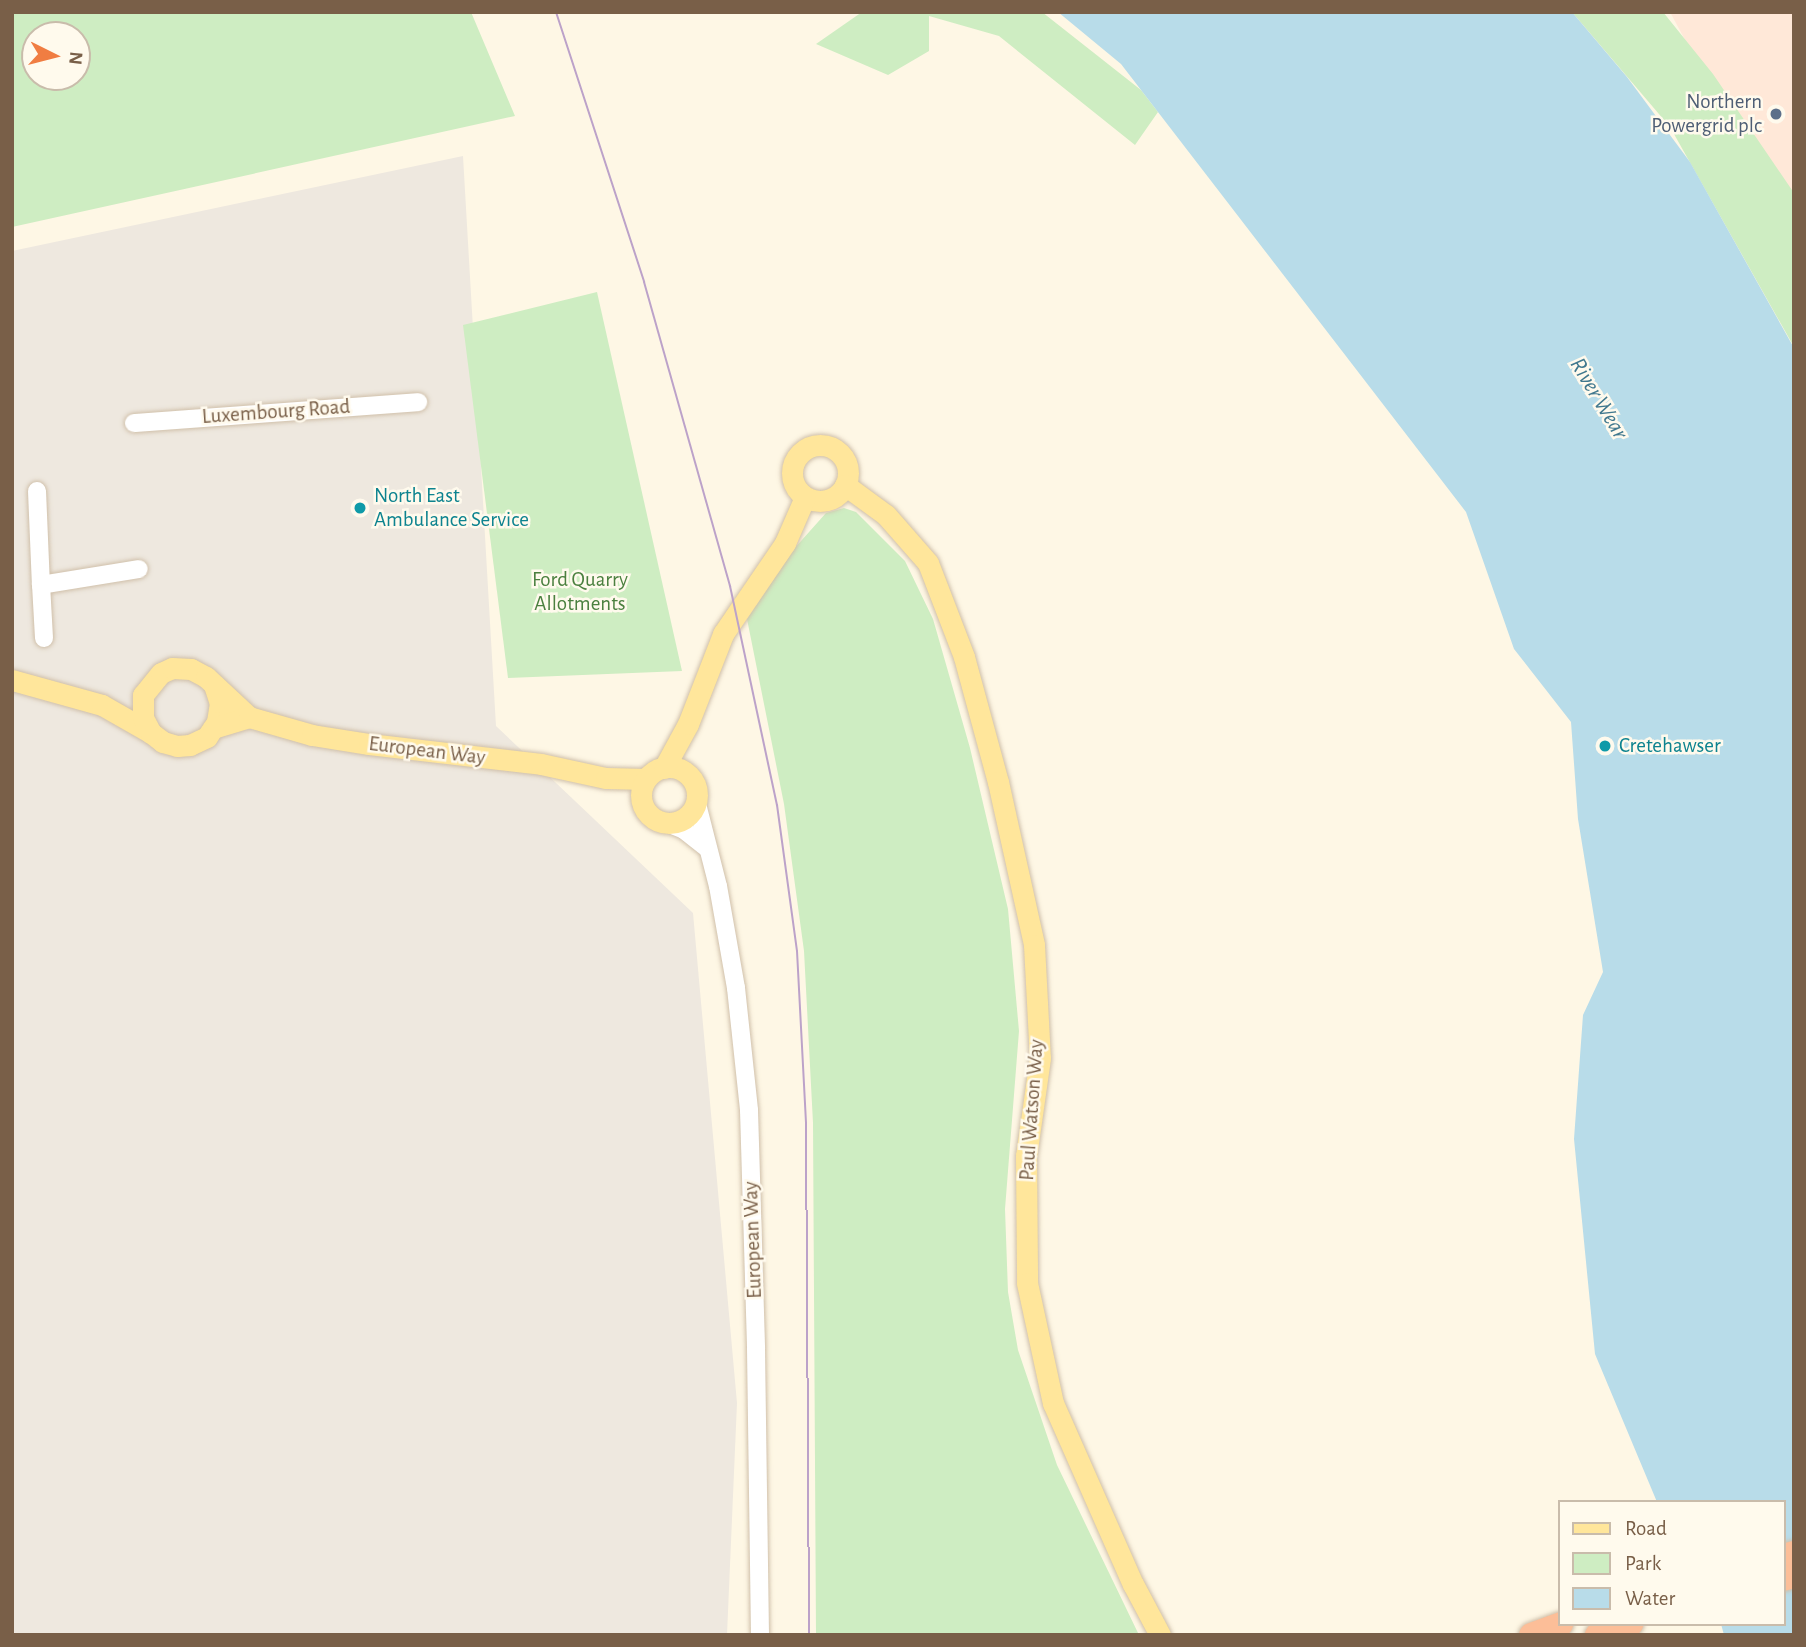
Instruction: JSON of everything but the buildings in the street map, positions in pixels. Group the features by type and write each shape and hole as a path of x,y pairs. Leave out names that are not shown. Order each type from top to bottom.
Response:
{"highway":[{"path":"1531,1635 1558,1625"}],"main road":[{"path":"827,446 841,455 847,468 845,485 839,493 824,500 805,497 795,486 793,467 796,457 808,447 827,446"},
{"name":"Paul Watson Way","path":"845,485 887,515 928,563 968,669 998,782 1034,945 1040,1058 1026,1156 1027,1283 1053,1403 1133,1584 1160,1635"},
{"path":"674,770 695,785 696,800 688,815 667,823 647,812 643,789 674,770 688,724 723,634 785,543 805,497"},
{"path":"102,705 146,687 161,673 172,668 191,669 206,677 249,717"},
{"path":"12,680 102,705 163,742 190,745 206,737 213,728 220,703 214,685"},
{"path":"146,687 141,708 151,733"},
{"path":"213,728 249,717"},
{"name":"European Way","path":"249,717 312,735 541,764 643,789"}],"street":[{"name":"Luxembourg Road","path":"134,423 418,402"},
{"path":"37,491 44,638"},
{"path":"41,585 139,569"},
{"name":"European Way","path":"696,800 718,886 736,988 749,1110 760,1635"},
{"path":"667,823 684,830 707,848"}],"shaded area":[{"path":"1670,12 1794,12 1794,272 1713,92"},
{"path":"463,156 496,726 693,913 737,1403 727,1635 14,1635 12,251"}],"green space":[{"path":"12,12 471,12 515,116 12,227"},
{"path":"862,12 1042,12 1141,90 1158,112 1135,145 999,36 929,16 929,51 888,75 816,44"},
{"path":"1572,12 1663,12 1713,74 1794,193 1794,347 1670,127"},
{"name":"Ford Quarry Allotments","path":"597,292 682,671 508,678 463,325"},
{"path":"844,508 856,512 905,561 933,619 970,748 1008,909 1019,1031 1005,1209 1008,1292 1018,1350 1057,1465 1139,1635 816,1635 813,1123 804,951 784,804 747,619 793,550 826,513"}],"water":[{"name":"River Wear","path":"1058,12 1572,12 1627,77 1690,162 1794,348 1794,1635 1724,1635 1722,1626 1785,1626 1785,1500 1656,1500 1595,1354 1574,1139 1583,1015 1603,972 1578,819 1571,722 1514,649 1466,512 1121,64"}],"tram line":[{"path":"556,12 644,282 730,586 777,805 797,951 806,1123 809,1635"}],"place":[{"name":"Northern Powergrid plc","path":"1776,114"},
{"name":"North East Ambulance Service","path":"360,508"},
{"name":"Cretehawser","path":"1605,746"}]}
